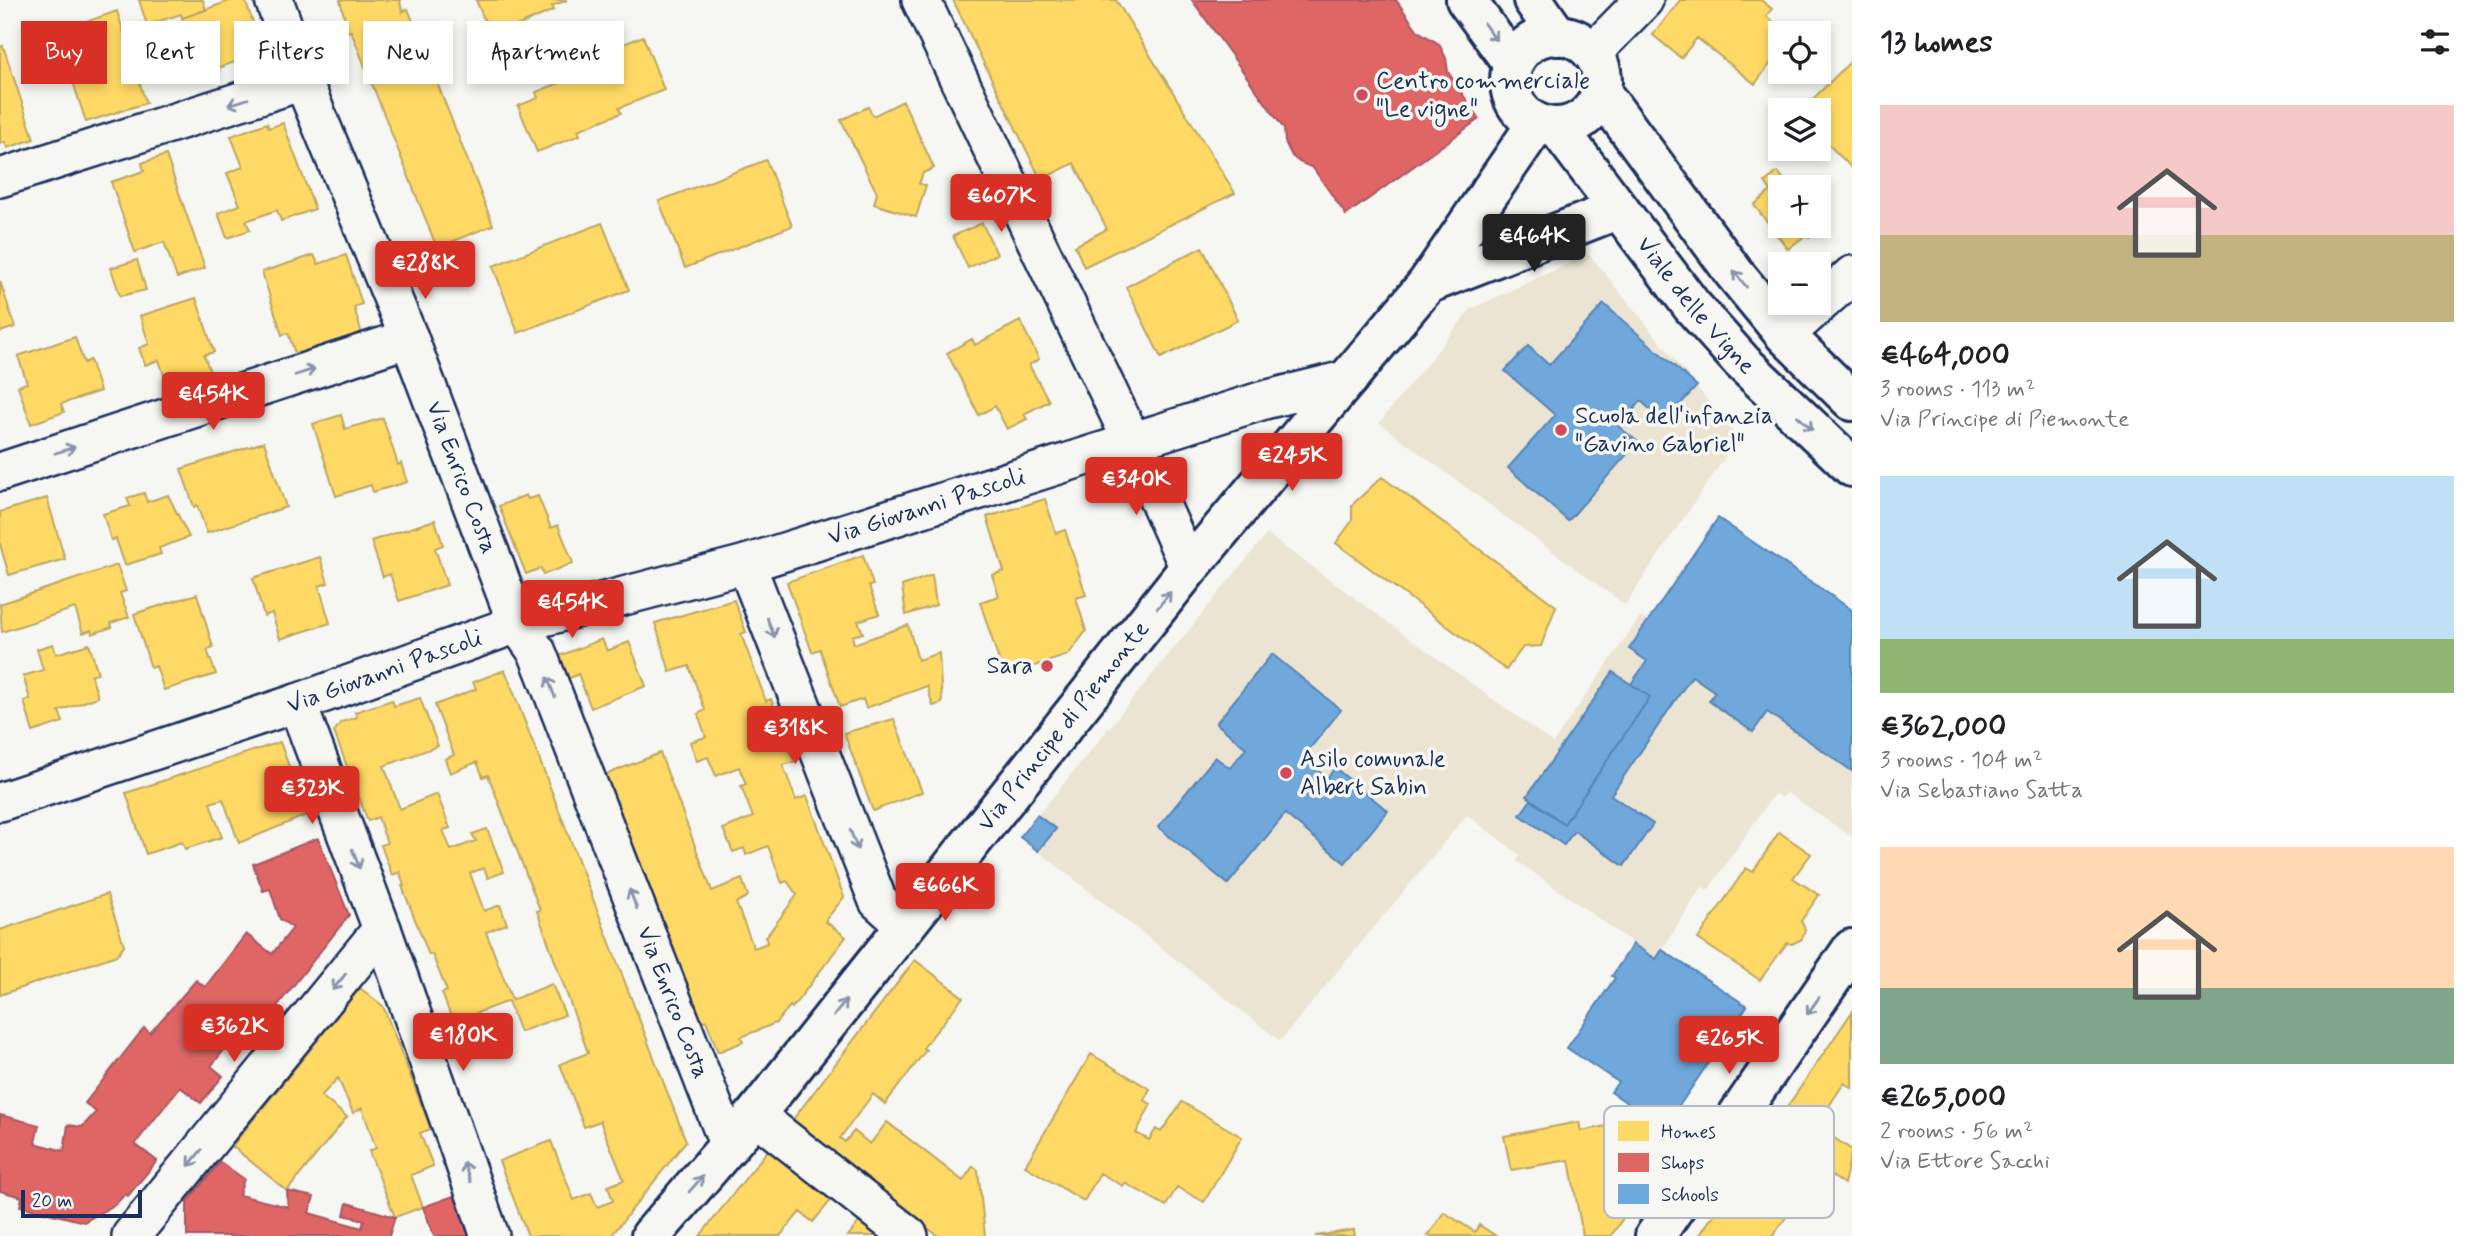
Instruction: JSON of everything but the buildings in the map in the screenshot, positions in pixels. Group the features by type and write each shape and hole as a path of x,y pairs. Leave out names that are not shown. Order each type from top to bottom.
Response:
{"street":[{"name":"Via Enrico Costa","path":"274,0 282,21"},
{"path":"921,0 1170,522 1189,568"},
{"path":"1466,0 1513,64"},
{"path":"1533,0 1558,36"},
{"path":"1592,52 1644,0"},
{"path":"1558,36 1571,38 1592,52 1602,78 1601,92 1595,105 1586,117 1572,125 1547,125 1525,116 1516,105 1511,92 1513,64 1521,52 1531,42 1558,36"},
{"path":"0,178 294,84"},
{"name":"Via Enrico Costa","path":"304,84 409,338 517,624 537,652 729,1146"},
{"name":"Viale delle Vigne","path":"1601,92 1734,273 1785,335 1852,401"},
{"name":"Viale delle Vigne","path":"1547,125 1619,209 1692,306 1733,352 1852,467"},
{"name":"Via Principe di Piemonte","path":"651,1236 755,1115 1189,568 1427,284 1547,125"},
{"name":"Via Principe di Piemonte","path":"1427,284 1619,209"},
{"path":"1785,335 1852,275"},
{"path":"0,471 409,338"},
{"name":"Via Giovanni Pascoli","path":"0,802 297,703 517,624 746,565 1265,400 1349,379"},
{"path":"746,565 878,901 905,925"},
{"path":"297,703 382,929 490,1236"},
{"path":"131,1236 382,929"},
{"path":"1744,1106 1852,949"},
{"path":"755,1115 909,1236"},
{"path":"1655,1236 1667,1218"}],"shaded area":[{"name":"Scuola dell'infanzia \"Gavino Gabriel\"","path":"1589,254 1738,438 1625,605 1379,423 1471,309"},
{"path":"1718,518 1852,610 1852,837 1786,792 1782,798 1774,794 1708,890 1702,887 1656,959 1517,861 1520,855 1467,815 1280,1041 1020,837 1267,534 1553,743 1640,617 1648,621"}],"place":[{"name":"Centro commerciale \"Le vigne\"","path":"1362,95"},
{"name":"Scuola dell'infanzia \"Gavino Gabriel\"","path":"1561,430"},
{"name":"Sara","path":"1047,666"},
{"name":"Asilo comunale Albert Sabin","path":"1286,773"}]}
